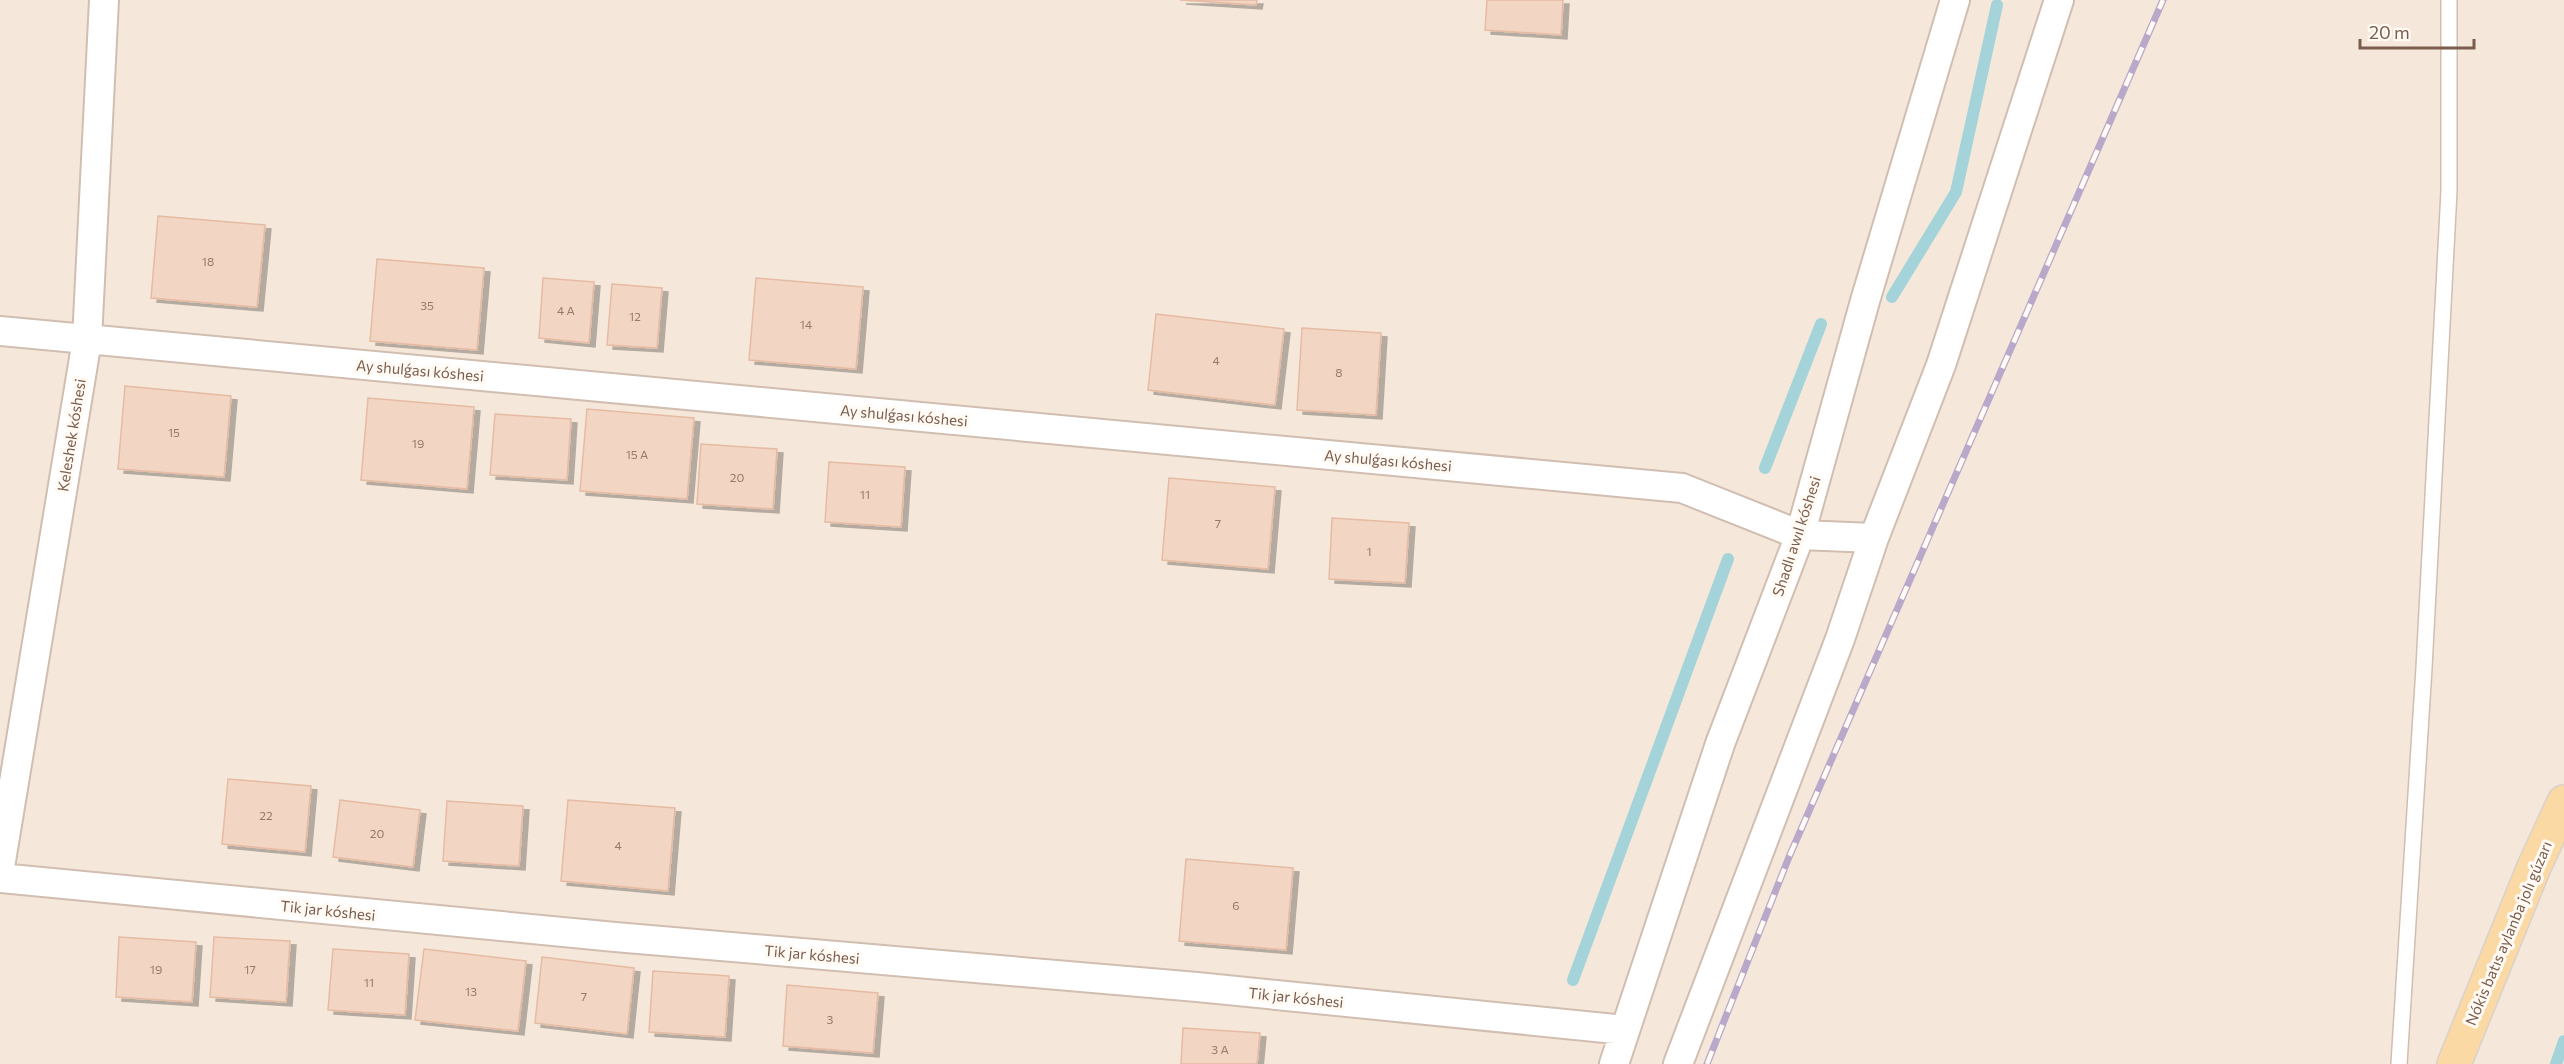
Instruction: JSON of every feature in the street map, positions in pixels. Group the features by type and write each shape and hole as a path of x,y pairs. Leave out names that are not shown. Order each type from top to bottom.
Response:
{"main road":[{"name":"Nókis batıs aylanba jolı gúzarı","path":"2454,1064 2534,867 2564,802"}],"street":[{"name":"Keleshek kóshesi","path":"0,867 87,339 104,0"},
{"name":"Shadlı awıl kóshesi","path":"1614,1064 1720,744 1800,535 1864,301 1955,0"},
{"path":"1678,1064 1840,639 1874,538 1941,365 2059,0"},
{"name":"Ay shulǵası kóshesi","path":"0,331 1682,488 1800,535 1874,538"},
{"name":"Tik jar kóshesi","path":"0,878 615,937 1197,987 1625,1030"}],"lane":[{"path":"2399,1064 2424,668 2449,191 2449,0"}],"shaded area":[{"path":"0,0 2564,0 2564,1064 0,1064"}],"building":[{"path":"1180,0 1257,0 1256,5"},
{"path":"1487,0 1563,0 1561,35 1485,30"},
{"path":"158,216 265,225 257,307 151,298"},
{"path":"377,259 484,268 477,350 370,341"},
{"path":"543,278 594,282 589,343 539,338"},
{"path":"756,278 863,287 856,369 749,360"},
{"path":"612,284 662,288 657,348 607,345"},
{"path":"1156,314 1284,329 1275,405 1148,390"},
{"path":"1302,328 1381,333 1376,415 1297,410"},
{"path":"125,386 231,396 224,477 118,469"},
{"path":"368,398 474,407 467,489 361,480"},
{"path":"587,409 694,418 687,499 580,491"},
{"path":"495,414 571,419 567,480 490,475"},
{"path":"701,444 777,449 773,509 697,504"},
{"path":"829,462 905,467 901,527 825,522"},
{"path":"1169,478 1275,487 1268,569 1162,560"},
{"path":"1332,518 1409,523 1405,583 1329,579"},
{"path":"228,779 311,786 305,852 222,844"},
{"path":"340,800 420,810 413,867 333,857"},
{"path":"568,800 675,808 668,891 561,881"},
{"path":"447,801 523,806 519,866 443,861"},
{"path":"1186,859 1293,868 1286,950 1179,941"},
{"path":"119,937 196,942 192,1002 116,997"},
{"path":"214,937 290,941 286,1002 210,997"},
{"path":"333,949 409,954 405,1015 328,1010"},
{"path":"424,949 526,961 518,1031 415,1020"},
{"path":"542,957 634,968 627,1034 535,1023"},
{"path":"653,971 729,976 725,1037 649,1032"},
{"path":"787,985 878,993 873,1053 783,1046"},
{"path":"1183,1028 1260,1033 1257,1064 1181,1064"}],"waterway":[{"path":"1892,297 1956,192 1997,5"},
{"path":"1765,468 1821,324"},
{"path":"1573,980 1728,559"},
{"path":"2556,1064 2564,1041"}],"railway":[{"path":"1707,1064 1789,857 2163,0"}]}
